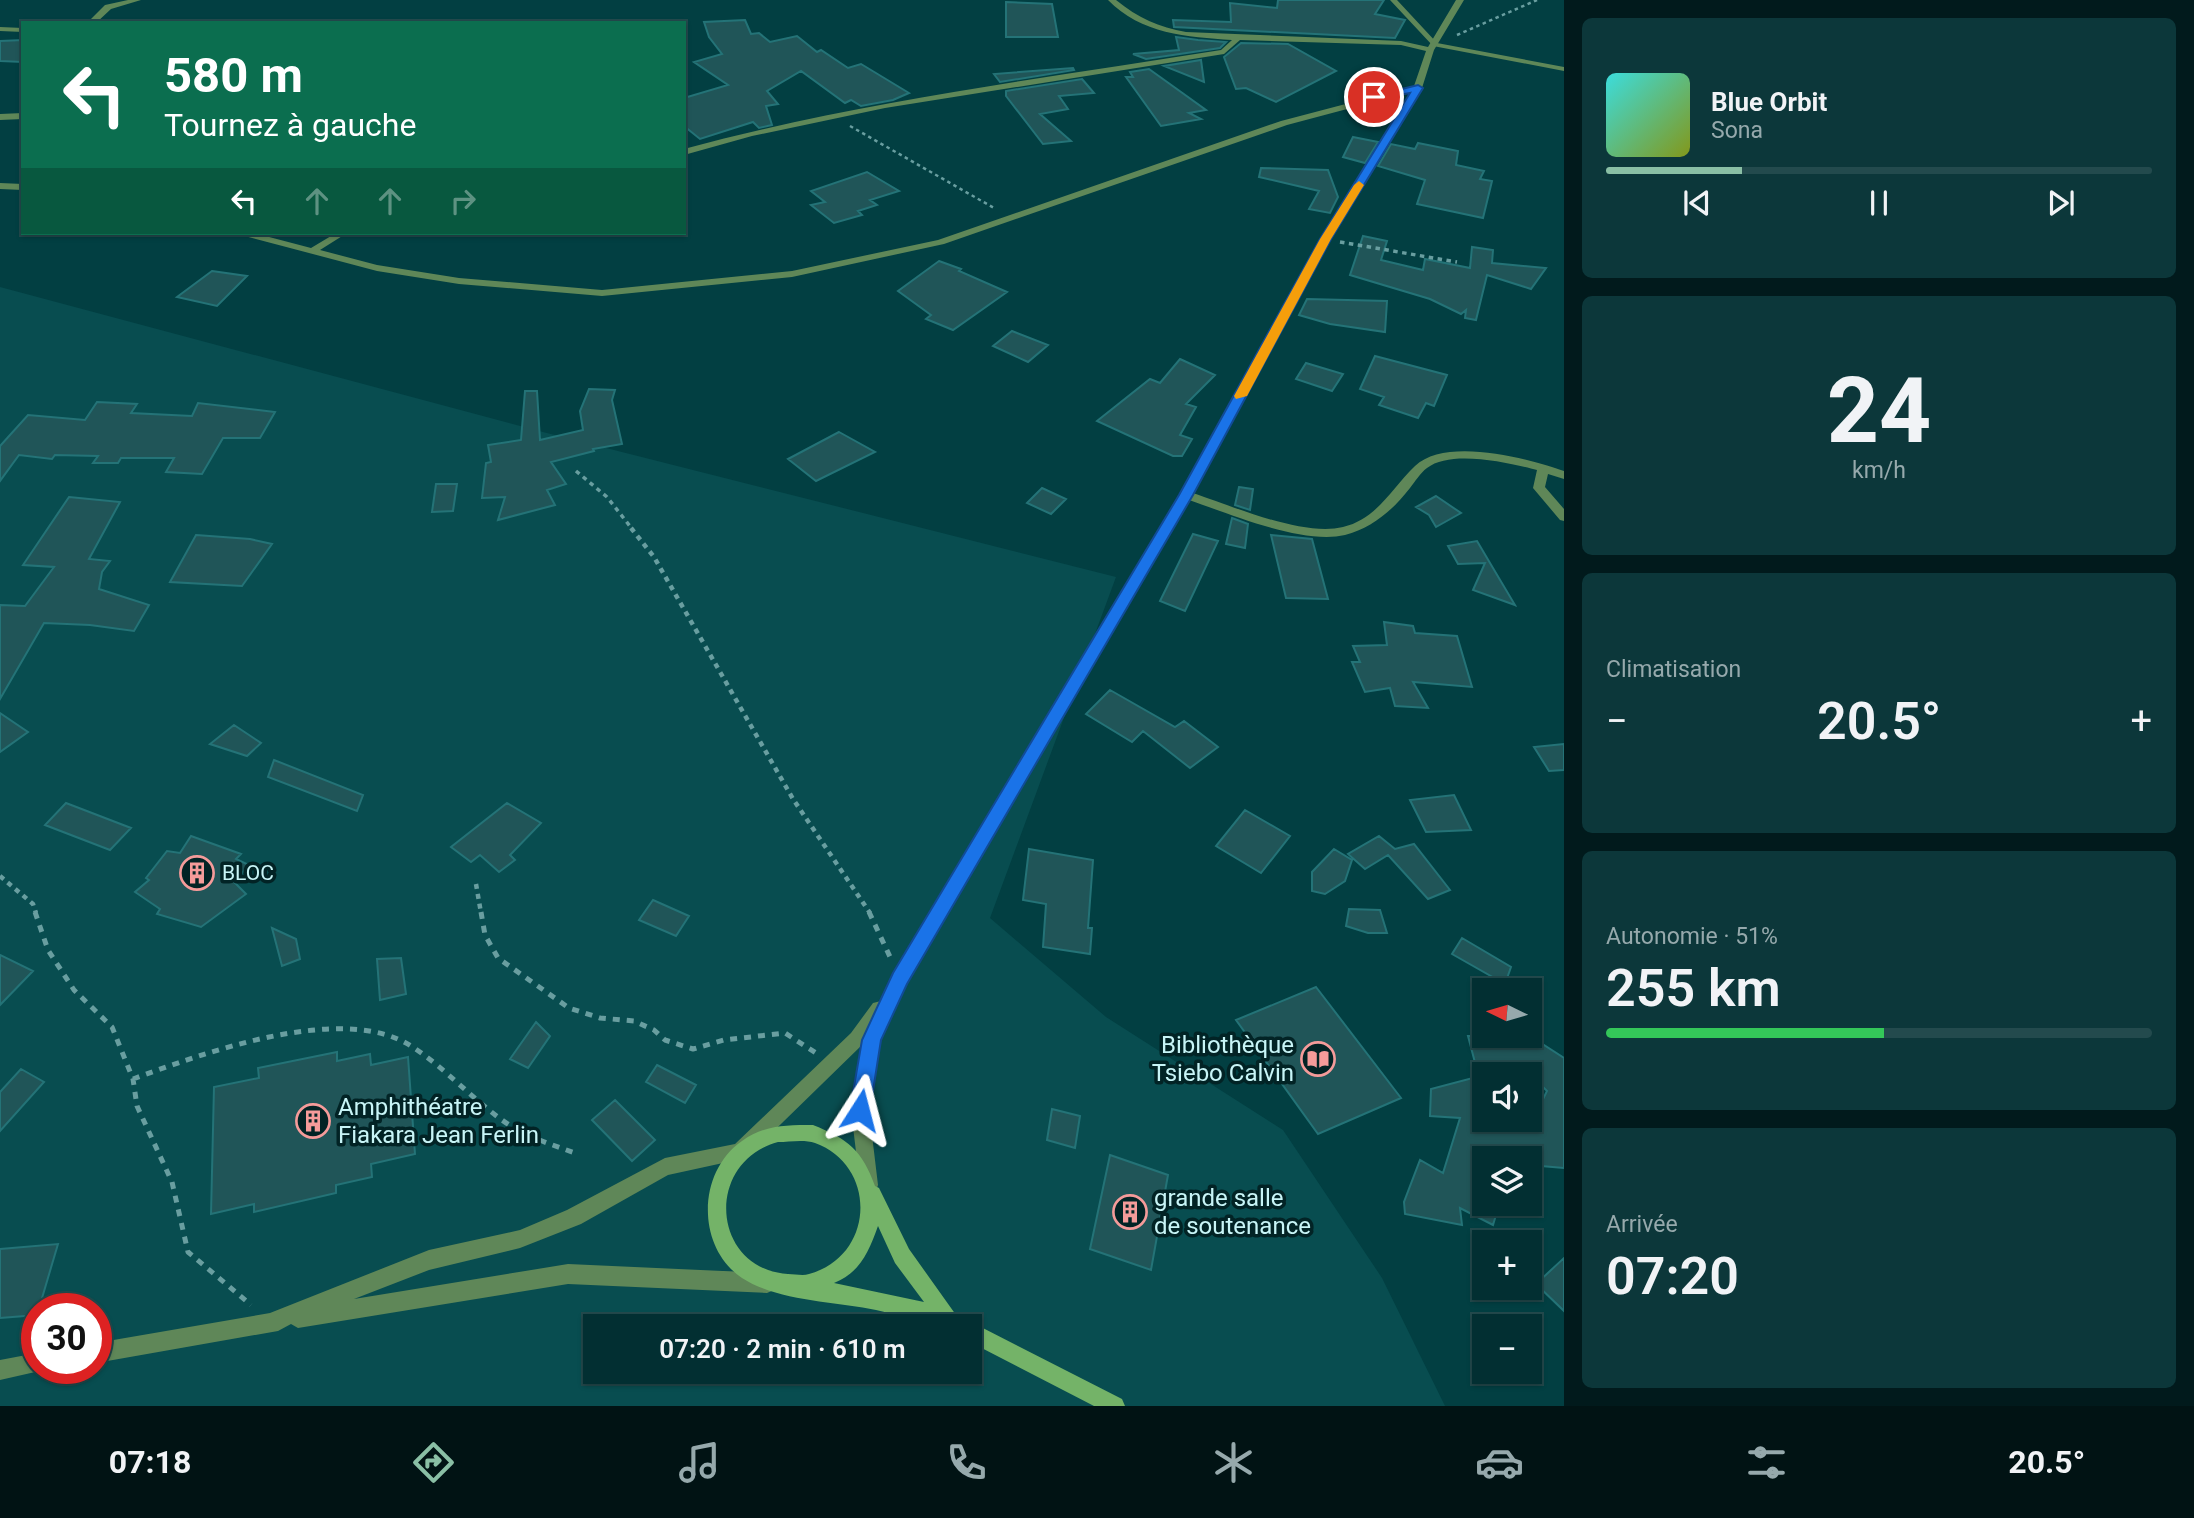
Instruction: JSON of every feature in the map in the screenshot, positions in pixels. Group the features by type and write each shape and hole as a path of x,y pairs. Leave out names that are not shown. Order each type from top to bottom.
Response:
{"main road":[{"path":"919,1314 863,1298 776,1283 750,1271 730,1252 718,1226 716,1199 724,1173 740,1152 763,1138 789,1132 815,1135 838,1146 857,1164 902,1256 946,1314"},
{"path":"776,1283 808,1284 838,1271 860,1248 871,1219 869,1188"},
{"path":"982,1338 1115,1406"}],"street":[{"path":"93,21 108,7 137,0"},
{"path":"1112,0 1130,18 1142,24 1188,34 1401,43 1433,48"},
{"path":"869,1188 860,1110 871,1040 900,979 1186,495 1326,239 1418,88 1433,48 1460,0"},
{"path":"0,29 21,30"},
{"path":"686,151 740,136 834,116 1014,83 1075,77 1224,52 1238,38"},
{"path":"252,235 377,268 459,281 602,293 792,274 941,243 1271,127 1374,97 1418,88"},
{"path":"0,117 21,116"},
{"path":"0,186 21,187"},
{"path":"312,251 339,235"},
{"path":"1186,495 1269,522 1331,533 1362,525 1388,507 1427,462 1455,454 1544,467 1564,475"},
{"path":"1544,467 1539,488 1564,517"},
{"path":"271,1322 429,1261 520,1239 575,1217 665,1167 740,1152 857,1038 900,979"},
{"path":"112,1350 568,1274 776,1283"},
{"path":"0,1370 21,1366"}],"lane":[{"path":"1393,0 1433,48 1564,69"}],"path":[{"path":"1433,48 1537,0"},
{"path":"834,116 882,147 999,211"},
{"path":"1326,239 1457,262"},
{"path":"576,471 607,497 654,557 793,799 867,906 900,979"},
{"path":"0,876 33,904 48,950 74,990 112,1027 133,1079 137,1106 172,1182 188,1252 271,1322"},
{"path":"475,884 485,935 498,958 569,1008 600,1018 634,1021 654,1030 665,1041 693,1049 724,1040 785,1033 832,1064"},
{"path":"133,1079 216,1049 326,1030 374,1031 395,1037 415,1049 505,1122 575,1153"}],"shaded area":[{"path":"0,287 539,431 1116,577 990,918 1106,1017 1283,1130 1382,1278 1445,1406 0,1406"}],"building":[{"path":"1278,0 1384,0 1375,14 1405,20 1395,38 1174,27 1173,20 1231,22 1230,3 1277,8"},
{"path":"1006,2 1052,4 1058,37 1006,37"},
{"path":"745,20 751,34 759,33 770,42 797,36 817,52 821,50 848,68 861,64 909,93 893,100 861,106 851,100 845,103 801,71 767,91 778,104 766,106 772,125 759,128 753,122 700,139 686,128 686,97 728,85 694,62 722,54 709,37 704,22"},
{"path":"1176,37 1226,42 1220,48 1146,59 1133,54 1179,50"},
{"path":"21,40 21,62 0,61 0,41"},
{"path":"1241,43 1288,44 1336,71 1276,102 1246,88 1236,89 1224,57"},
{"path":"1201,60 1204,82 1164,66"},
{"path":"1149,69 1206,110 1189,113 1201,119 1161,126 1126,77 1133,77 1130,72"},
{"path":"1074,70 1000,82 994,74"},
{"path":"1082,79 1094,93 1059,96 1068,109 1040,114 1071,141 1043,144 1006,96 1006,91"},
{"path":"1353,137 1378,142 1365,163 1343,157"},
{"path":"1418,143 1458,151 1456,165 1484,171 1480,179 1492,181 1483,218 1417,204 1425,180 1378,166 1391,144 1415,149"},
{"path":"1261,168 1328,170 1338,197 1330,213 1309,209 1319,191 1259,177"},
{"path":"867,172 899,191 870,200 877,205 858,211 862,215 834,223 811,205 825,202 811,191"},
{"path":"1363,236 1387,241 1381,260 1423,270 1425,259 1470,268 1472,247 1493,250 1492,263 1546,268 1531,289 1487,275 1476,320 1465,318 1466,310 1461,314 1430,299 1350,275"},
{"path":"939,261 1007,292 953,330 926,319 931,315 898,291"},
{"path":"212,271 247,276 217,306 177,297"},
{"path":"1307,299 1387,301 1385,332 1330,324 1299,315"},
{"path":"1012,331 1048,345 1028,362 993,346"},
{"path":"1375,356 1447,375 1434,406 1426,403 1418,418 1379,405 1384,397 1360,389"},
{"path":"1180,359 1215,375 1186,404 1196,407 1180,435 1192,439 1182,456 1173,456 1097,421 1150,379 1160,383"},
{"path":"1306,363 1343,374 1332,391 1296,379"},
{"path":"589,389 615,390 612,400 622,444 593,449 594,451 551,462 566,484 547,490 555,505 498,520 505,497 482,498 486,463 491,462 488,445 521,440 525,391 537,391 540,440 583,430 580,411"},
{"path":"97,402 137,404 131,413 192,416 198,403 275,412 260,438 223,438 202,474 166,472 174,458 121,458 118,463 93,463 98,456 55,455 52,459 19,455 0,481 0,446 28,415 85,420"},
{"path":"839,432 875,452 816,481 788,459"},
{"path":"436,484 457,484 453,511 432,512"},
{"path":"1239,487 1253,489 1250,510 1235,505"},
{"path":"1042,488 1066,499 1051,514 1027,503"},
{"path":"1436,496 1461,513 1436,527 1429,515 1416,507"},
{"path":"69,497 120,502 89,559 110,561 102,572 99,589 149,605 134,631 44,623 0,699 0,605 25,606 54,567 23,565"},
{"path":"1232,518 1248,524 1245,548 1226,544"},
{"path":"1193,534 1218,541 1185,611 1160,601"},
{"path":"196,535 250,539 272,544 242,586 170,582"},
{"path":"1271,535 1312,539 1328,599 1286,598"},
{"path":"1477,541 1515,605 1473,590 1485,563 1458,564 1448,546"},
{"path":"1384,622 1413,626 1415,633 1457,636 1472,687 1413,682 1428,708 1395,706 1390,688 1365,692 1352,662 1360,662 1353,646 1387,645"},
{"path":"1110,690 1175,727 1184,721 1218,747 1190,768 1143,731 1132,742 1086,714"},
{"path":"0,713 28,732 0,752"},
{"path":"234,725 261,743 247,756 210,744"},
{"path":"1564,744 1564,770 1549,771 1534,747"},
{"path":"274,760 363,795 357,811 268,777"},
{"path":"1454,795 1471,830 1426,832 1410,800"},
{"path":"66,803 131,828 110,850 45,825"},
{"path":"507,803 541,823 510,855 515,860 499,872 480,855 471,862 451,847"},
{"path":"1245,810 1290,836 1261,873 1216,846"},
{"path":"191,836 241,854 236,859 249,865 234,882 246,894 201,927 157,914 160,909 135,892 149,880 146,878 167,851 180,853"},
{"path":"1379,836 1395,849 1414,844 1450,890 1428,899 1388,855 1365,869 1348,854"},
{"path":"1029,849 1093,860 1088,928 1092,928 1090,954 1043,947 1046,904 1023,900"},
{"path":"1334,849 1352,860 1345,881 1325,894 1312,891 1312,872"},
{"path":"653,900 689,916 676,936 639,920"},
{"path":"1349,909 1380,910 1387,933 1368,933 1346,926"},
{"path":"272,928 296,939 300,959 282,966"},
{"path":"1462,938 1511,967 1507,978 1494,978 1452,954"},
{"path":"0,955 33,971 0,1005"},
{"path":"401,958 406,994 380,1000 377,959"},
{"name":"Bibliothèque Tsiebo Calvin","path":"1316,987 1401,1098 1318,1134 1236,1020"},
{"path":"536,1022 550,1036 528,1068 510,1059"},
{"path":"1468,1036 1472,1036 1472,1048 1542,1048 1542,1044 1564,1058 1564,1168 1542,1166 1542,1146 1472,1146 1472,1214 1460,1208 1462,1225 1405,1214 1404,1202 1420,1160 1443,1173 1460,1118 1430,1116 1431,1089 1472,1078 1472,1132 1542,1132 1542,1101 1547,1091 1542,1086 1542,1062 1475,1062"},
{"name":"Amphithéatre Fiakara Jean Ferlin","path":"337,1052 337,1061 370,1054 371,1065 408,1057 415,1154 371,1164 372,1177 336,1185 336,1193 254,1212 254,1204 211,1214 214,1087 259,1078 258,1068"},
{"path":"657,1065 696,1085 685,1103 646,1082"},
{"path":"21,1069 44,1082 0,1131 0,1092"},
{"path":"615,1100 655,1140 632,1161 592,1120"},
{"path":"1052,1109 1080,1116 1075,1148 1047,1140"},
{"name":"grande salle de soutenance","path":"1110,1155 1168,1175 1151,1270 1090,1249"},
{"path":"1476,1216 1496,1216 1493,1225"},
{"path":"58,1244 44,1293 21,1293 21,1316 0,1318 0,1249"},
{"path":"1564,1258 1564,1311 1542,1290 1542,1278"}],"slow traffic":[{"path":"1240,396 1326,239 1359,185"}],"place":[{"name":"BLOC","path":"197,873"},
{"name":"Bibliothèque Tsiebo Calvin","path":"1318,1059"},
{"name":"Amphithéatre Fiakara Jean Ferlin","path":"313,1121"},
{"name":"grande salle de soutenance","path":"1130,1212"}],"route":[{"path":"860,1110 871,1040 900,979 1186,495 1326,239 1418,88 1374,97"}]}
